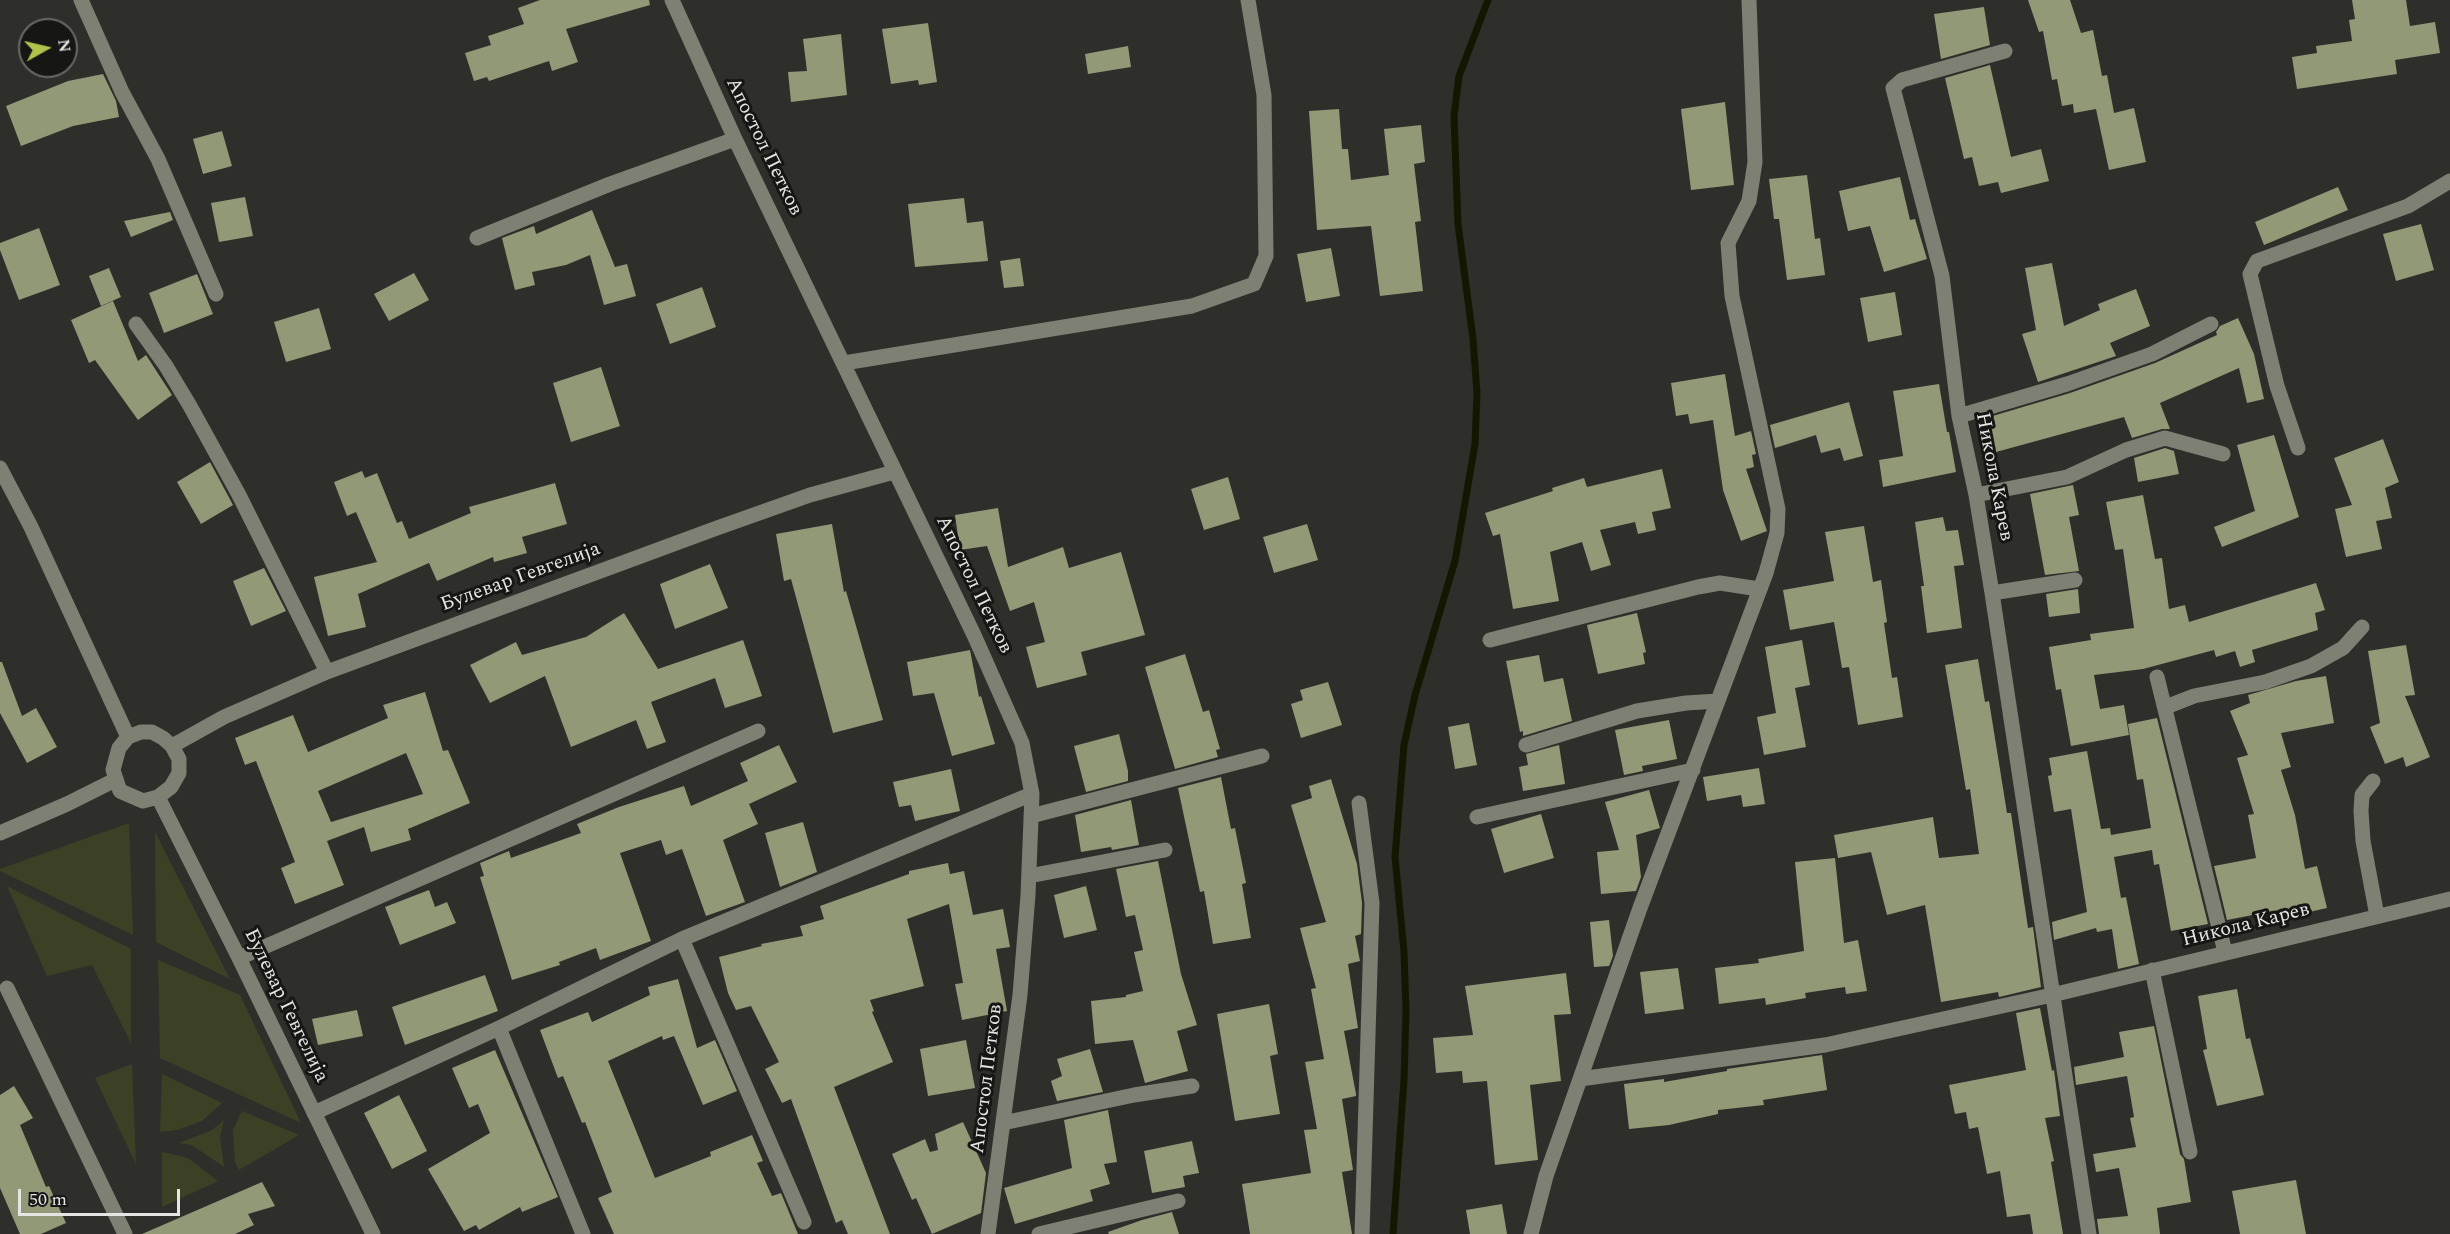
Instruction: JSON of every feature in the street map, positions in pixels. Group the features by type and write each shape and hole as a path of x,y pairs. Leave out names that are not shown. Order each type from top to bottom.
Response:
{"street":[{"path":"81,0 123,92 158,159 216,294"},
{"name":"Апостол Петков","path":"672,0 735,139 1010,712 1022,743 1032,794 1029,876 1020,995 988,1234"},
{"path":"844,363 1192,306 1254,284 1266,256 1264,95 1248,0"},
{"path":"1530,1234 1546,1176 1640,908 1766,573 1778,532 1778,509 1732,296 1728,243 1749,201 1755,162 1749,0"},
{"name":"Никола Карев","path":"2005,51 1902,80 1893,88 1942,276 1959,416 1976,495 1992,593 2089,1234"},
{"path":"477,238 610,184 735,139"},
{"path":"2298,448 2277,386 2250,274 2257,261 2408,206 2450,181"},
{"path":"136,324 166,366 239,495 327,672"},
{"path":"1959,416 2067,384 2151,354 2211,324"},
{"path":"1976,495 2067,477 2126,450 2165,438 2223,454"},
{"path":"0,468 31,527 128,737"},
{"name":"Булевар Гевгелија","path":"172,746 224,717 327,672 810,495 894,472"},
{"path":"1992,593 2075,580"},
{"path":"1490,640 1698,587 1720,583 1759,590"},
{"path":"2166,706 2194,696 2265,682 2311,666 2343,648 2362,627"},
{"path":"2157,677 2225,952"},
{"path":"1526,745 1637,711 1686,703 1718,701"},
{"path":"239,958 758,731"},
{"path":"141,732 152,732 172,746 178,759 179,773 171,787 158,797 143,801 120,791 113,770 120,748 128,737 141,732"},
{"path":"1031,816 1262,756"},
{"path":"1477,817 1693,770"},
{"path":"0,833 68,804 115,780"},
{"path":"2373,781 2362,795 2361,811 2363,841 2378,916"},
{"path":"314,1113 499,1028 682,939 1032,794"},
{"name":"Булевар Гевгелија","path":"158,797 373,1234"},
{"path":"1359,802 1372,903 1362,1234"},
{"path":"1029,876 1165,850"},
{"name":"Никола Карев","path":"2052,995 2450,899"},
{"path":"682,939 804,1222"},
{"path":"2152,970 2190,1152"},
{"path":"7,988 123,1233"},
{"path":"1580,1079 1825,1045 2052,995"},
{"path":"499,1028 583,1234"},
{"path":"1004,1123 1134,1095 1192,1086"},
{"path":"1039,1234 1178,1201"}],"green space":[{"path":"129,823 133,935 0,871 0,869"},
{"path":"155,832 230,979 156,942"},
{"path":"7,886 131,949 131,1043 92,965 47,976"},
{"path":"158,960 240,995 301,1123 160,1058"},
{"path":"132,1064 136,1164 95,1078"},
{"path":"162,1074 222,1103 202,1121 177,1130 160,1132"},
{"path":"242,1111 299,1135 239,1170 235,1162 233,1130"},
{"path":"224,1120 220,1137 224,1167 192,1145 179,1143 212,1130"},
{"path":"162,1152 188,1158 218,1181 162,1207"}],"building":[{"path":"540,0 649,0 650,5 566,29 578,62 552,71 549,61 489,81 487,77 474,81 465,53 491,45 488,36 524,24 518,8"},
{"path":"2028,0 2070,0 2081,33 2093,30 2102,76 2107,75 2114,113 2134,108 2146,162 2109,170 2096,109 2074,113 2073,104 2062,106 2057,79 2052,80 2043,31 2039,32"},
{"path":"2352,0 2406,0 2410,26 2435,22 2440,53 2395,60 2397,74 2297,89 2292,57 2317,53 2316,46 2352,41 2349,20 2355,19"},
{"path":"1984,7 1990,45 1941,59 1934,14"},
{"path":"928,23 937,82 919,85 918,80 891,84 882,29"},
{"path":"841,34 847,95 791,102 788,72 807,71 803,39"},
{"path":"1128,46 1131,67 1088,74 1085,54"},
{"path":"1990,65 2011,157 2041,149 2049,181 2001,193 1998,182 1979,186 1972,157 1964,159 1945,78"},
{"path":"103,74 116,101 119,117 73,126 21,146 6,106 68,81"},
{"path":"1725,102 1734,185 1691,190 1681,109"},
{"path":"1339,109 1342,149 1348,149 1351,180 1389,175 1384,129 1421,125 1425,162 1414,164 1421,221 1415,222 1423,291 1380,296 1371,226 1317,230 1309,111"},
{"path":"222,131 232,166 203,174 193,139"},
{"path":"1807,175 1815,239 1820,238 1825,275 1787,280 1779,219 1774,219 1769,179"},
{"path":"1900,177 1910,220 1915,219 1927,259 1884,272 1870,226 1848,231 1839,191"},
{"path":"2338,187 2348,210 2264,245 2255,222"},
{"path":"245,197 253,236 219,242 211,203"},
{"path":"964,198 967,223 983,221 988,261 915,267 908,204"},
{"path":"592,210 615,267 627,264 636,296 604,305 590,255 566,265 532,272 535,285 515,290 502,238 534,226 536,234"},
{"path":"170,212 173,220 131,237 124,221"},
{"path":"2421,224 2434,270 2396,281 2383,234"},
{"path":"39,228 60,285 19,300 0,250 0,243"},
{"path":"1331,248 1340,296 1306,302 1297,254"},
{"path":"1020,258 1024,286 1004,288 1000,261"},
{"path":"2052,263 2064,326 2100,310 2098,304 2136,289 2150,326 2110,343 2116,356 2038,382 2022,334 2036,330 2025,268"},
{"path":"109,268 121,297 101,306 89,276"},
{"path":"414,273 429,300 389,321 374,294"},
{"path":"197,274 213,314 164,333 149,293"},
{"path":"702,287 716,327 670,344 656,304"},
{"path":"1895,292 1902,335 1868,342 1860,298"},
{"path":"113,301 138,361 146,355 172,395 138,420 95,360 89,363 71,320"},
{"path":"319,308 331,349 286,362 274,322"},
{"path":"2238,318 2254,354 2264,399 2247,403 2239,368 2160,403 2170,429 2162,429 2132,438 2124,417 1996,452 1986,418 2070,393 2155,363 2217,335 2216,332 2220,326"},
{"path":"601,367 620,426 571,442 553,383"},
{"path":"1725,374 1735,436 1751,431 1756,454 1752,455 1754,467 1746,469 1767,531 1741,541 1723,490 1713,420 1690,424 1688,414 1676,416 1671,383"},
{"path":"1939,384 1956,472 1883,487 1879,460 1903,456 1893,391"},
{"path":"1849,402 1863,456 1844,461 1840,448 1821,453 1816,435 1775,448 1770,425"},
{"path":"2274,435 2299,517 2222,547 2214,527 2255,511 2237,445"},
{"path":"2383,439 2399,482 2385,488 2392,518 2376,521 2382,549 2346,557 2335,509 2352,505 2334,458"},
{"path":"2165,448 2174,451 2179,474 2138,482 2134,458"},
{"path":"210,462 233,505 201,524 177,482"},
{"path":"1662,469 1671,508 1652,512 1656,530 1638,534 1635,522 1600,530 1611,565 1591,571 1582,542 1550,552 1559,601 1513,609 1500,534 1493,536 1485,513 1553,491 1552,488 1584,478 1587,487"},
{"path":"362,471 365,478 377,473 397,523 402,521 409,539 471,513 469,507 555,483 567,524 522,537 527,553 494,562 493,557 437,581 429,563 358,594 366,627 328,636 314,577 377,562 356,512 347,516 334,482"},
{"path":"1228,477 1240,519 1204,530 1191,489"},
{"path":"2073,485 2079,515 2069,517 2079,571 2045,575 2030,494"},
{"path":"2143,495 2155,559 2162,558 2169,609 2185,605 2189,622 2316,583 2325,610 2315,613 2318,630 2252,650 2255,662 2240,667 2235,651 2216,657 2214,650 2143,669 2094,675 2100,709 2124,705 2129,735 2071,746 2061,689 2056,690 2049,647 2091,640 2090,634 2134,628 2123,549 2115,550 2106,502"},
{"path":"998,508 1008,567 1063,547 1069,568 1121,552 1145,635 1081,652 1087,675 1037,688 1026,647 1045,642 1034,602 1010,611 987,546 960,550 955,515"},
{"path":"1943,517 1946,531 1958,530 1964,565 1954,566 1962,628 1927,633 1921,586 1924,586 1915,522"},
{"path":"832,524 844,592 846,591 883,720 833,733 791,579 784,581 776,534"},
{"path":"1307,524 1318,560 1274,573 1263,537"},
{"path":"1864,526 1873,582 1881,580 1887,622 1884,623 1892,678 1897,677 1903,717 1858,725 1849,667 1842,668 1834,622 1790,630 1783,590 1834,581 1825,532"},
{"path":"710,564 728,608 675,629 660,584"},
{"path":"264,568 286,611 251,626 233,581"},
{"path":"2078,589 2080,613 2049,617 2046,594"},
{"path":"624,613 658,669 743,640 762,696 725,708 715,678 651,702 666,742 647,749 636,720 571,747 545,676 490,703 470,665 516,642 522,655 586,637"},
{"path":"1637,613 1646,652 1643,653 1645,664 1598,674 1587,625"},
{"path":"1802,640 1810,685 1795,688 1806,747 1764,755 1757,717 1776,713 1765,647"},
{"path":"2406,645 2415,695 2405,696 2430,757 2406,767 2403,757 2385,764 2370,727 2380,723 2368,651"},
{"path":"970,650 979,697 981,696 995,744 952,756 934,693 913,696 907,662"},
{"path":"1185,654 1203,712 1209,710 1220,749 1216,750 1218,757 1175,769 1145,667"},
{"path":"1539,655 1544,682 1563,678 1572,721 1523,736 1523,731 1520,732 1506,661"},
{"path":"1978,659 1985,702 1989,701 2007,813 2011,813 2028,928 2033,927 2041,987 1999,997 1998,992 1941,1002 1925,905 1887,915 1871,852 1838,858 1834,835 1933,817 1939,858 1979,854 1970,789 1966,790 1945,665"},
{"path":"0,662 2,662 22,716 36,708 57,747 27,763 0,713"},
{"path":"2326,676 2334,723 2281,733 2291,767 2281,770 2295,815 2305,869 2317,866 2327,908 2305,913 2303,907 2278,913 2278,910 2227,920 2214,866 2256,858 2248,815 2254,814 2237,758 2248,755 2230,711 2250,703 2248,695 2296,681"},
{"path":"1328,682 1342,725 1301,738 1291,704 1303,700 1300,690"},
{"path":"425,692 443,751 448,750 470,803 408,829 411,840 371,852 364,827 327,841 344,885 295,904 281,868 295,862 256,761 245,765 235,738 293,715 308,752 388,718 383,705","holes":["406,753 423,794 331,822 318,791"]},
{"path":"2157,718 2208,924 2171,931 2159,864 2154,865 2152,850 2114,857 2121,898 2126,897 2139,964 2118,969 2112,929 2097,932 2096,928 2054,940 2052,922 2087,912 2071,809 2054,812 2048,776 2052,775 2049,758 2087,751 2101,829 2110,828 2111,835 2151,828 2143,779 2137,780 2128,724"},
{"path":"1669,720 1677,759 1642,766 1643,771 1624,775 1615,730"},
{"path":"1469,723 1477,765 1455,769 1448,727"},
{"path":"1119,734 1128,771 1128,781 1086,792 1074,746"},
{"path":"779,745 797,782 749,804 758,824 723,840 745,902 706,916 682,849 666,855 661,840 620,853 651,941 600,960 596,948 559,962 560,965 512,980 480,877 484,876 480,863 509,851 511,858 581,833 577,824 619,807 684,786 691,806 748,781 740,763"},
{"path":"1559,745 1565,784 1523,791 1519,767 1528,765 1526,754"},
{"path":"1759,768 1765,804 1743,807 1741,795 1707,801 1703,777"},
{"path":"951,769 960,811 915,821 911,805 899,807 893,782"},
{"path":"1221,777 1231,829 1235,828 1246,883 1242,884 1251,938 1213,944 1204,891 1200,892 1178,788"},
{"path":"1331,779 1357,864 1362,903 1361,934 1355,936 1360,961 1348,964 1358,1028 1344,1031 1356,1094 1356,1096 1342,1099 1353,1170 1342,1172 1352,1234 1250,1234 1242,1184 1311,1173 1304,1130 1317,1129 1305,1062 1324,1059 1311,989 1316,988 1300,928 1326,922 1291,805 1312,798 1309,786"},
{"path":"1649,790 1660,828 1636,835 1641,877 1636,891 1601,894 1597,852 1619,850 1605,802"},
{"path":"1131,800 1139,845 1081,852 1075,815"},
{"path":"1541,814 1554,858 1504,873 1491,829"},
{"path":"803,822 817,872 780,887 765,833"},
{"path":"1835,858 1844,943 1858,940 1867,991 1846,994 1845,987 1805,993 1806,998 1766,1005 1765,998 1719,1004 1715,968 1759,963 1758,959 1804,951 1795,862"},
{"path":"1158,861 1181,974 1197,1025 1177,1031 1188,1071 1145,1083 1133,1040 1095,1044 1091,1001 1126,997 1126,995 1143,991 1134,952 1143,950 1135,915 1126,917 1116,869"},
{"path":"948,863 950,874 964,871 973,915 1003,909 1010,947 996,949 1007,1011 962,1020 955,984 963,983 949,904 907,919 924,986 870,1000 874,1011 872,1012 893,1062 834,1087 890,1234 848,1234 842,1220 836,1223 791,1099 782,1103 765,1069 779,1062 751,1006 736,1010 728,993 719,957 762,946 761,944 803,936 800,926 824,919 820,906 909,874 909,871"},
{"path":"1086,886 1097,930 1064,938 1054,895"},
{"path":"429,890 435,907 447,902 456,923 400,945 385,907"},
{"path":"1609,920 1613,956 1609,966 1594,967 1590,922"},
{"path":"1678,968 1684,1009 1645,1014 1640,972"},
{"path":"1566,973 1571,1014 1554,1015 1561,1081 1530,1085 1538,1160 1495,1165 1487,1081 1463,1083 1462,1071 1436,1073 1433,1038 1473,1035 1465,986"},
{"path":"485,975 498,1011 405,1045 392,1007"},
{"path":"678,979 697,1048 715,1040 737,1091 703,1105 674,1036 663,1040 662,1036 608,1061 655,1178 711,1156 710,1152 752,1135 763,1161 757,1163 772,1196 781,1193 798,1234 614,1234 598,1198 612,1192 585,1122 582,1123 563,1076 558,1078 540,1030 588,1012 592,1022 650,995 648,987"},
{"path":"2237,989 2246,1039 2250,1038 2264,1095 2217,1106 2203,1050 2207,1049 2198,996"},
{"path":"1269,1004 1278,1054 1270,1056 1280,1114 1235,1121 1217,1014"},
{"path":"2040,1008 2052,1071 2054,1070 2060,1116 2045,1118 2054,1161 2051,1162 2063,1234 2033,1234 2030,1214 2007,1217 2000,1171 1987,1174 1978,1127 1969,1129 1966,1112 1955,1114 1949,1085 2026,1070 2016,1013"},
{"path":"357,1010 363,1036 318,1045 312,1019"},
{"path":"2154,1026 2180,1154 2184,1159 2191,1202 2157,1208 2160,1234 2099,1234 2097,1219 2128,1216 2119,1168 2096,1172 2093,1154 2136,1147 2130,1118 2134,1117 2127,1076 2076,1085 2074,1067 2124,1057 2119,1032"},
{"path":"966,1040 975,1088 928,1096 920,1049"},
{"path":"1090,1049 1103,1092 1057,1101 1051,1081 1062,1076 1057,1059"},
{"path":"495,1050 558,1197 522,1212 520,1207 479,1230 476,1225 464,1231 428,1169 490,1133 478,1104 469,1108 452,1068"},
{"path":"1822,1055 1827,1090 1763,1100 1764,1105 1718,1110 1718,1114 1669,1125 1629,1129 1624,1084 1664,1079 1664,1082 1727,1071 1727,1069"},
{"path":"14,1086 33,1118 20,1125 46,1187 49,1186 66,1223 41,1234 20,1234 0,1188 0,1095"},
{"path":"399,1095 427,1151 392,1169 364,1113"},
{"path":"1108,1110 1117,1162 1104,1164 1110,1184 1090,1190 1093,1201 1015,1224 1004,1188 1072,1168 1064,1120"},
{"path":"963,1122 986,1173 981,1213 932,1234 916,1198 912,1200 892,1154 925,1139 930,1152 938,1150 935,1134"},
{"path":"1192,1141 1199,1173 1183,1176 1185,1187 1152,1193 1144,1151"},
{"path":"2296,1180 2306,1234 2240,1234 2232,1191"},
{"path":"262,1182 275,1206 248,1214 254,1225 235,1234 142,1234"},
{"path":"1502,1204 1507,1234 1470,1234 1466,1210"},
{"path":"1172,1212 1179,1234 1109,1234 1108,1232 1142,1220"}],"waterway":[{"path":"1393,1234 1404,1080 1406,1011 1404,952 1395,857 1404,745 1415,695 1455,561 1475,444 1477,393 1473,339 1458,224 1454,116 1459,76 1488,0"}]}
